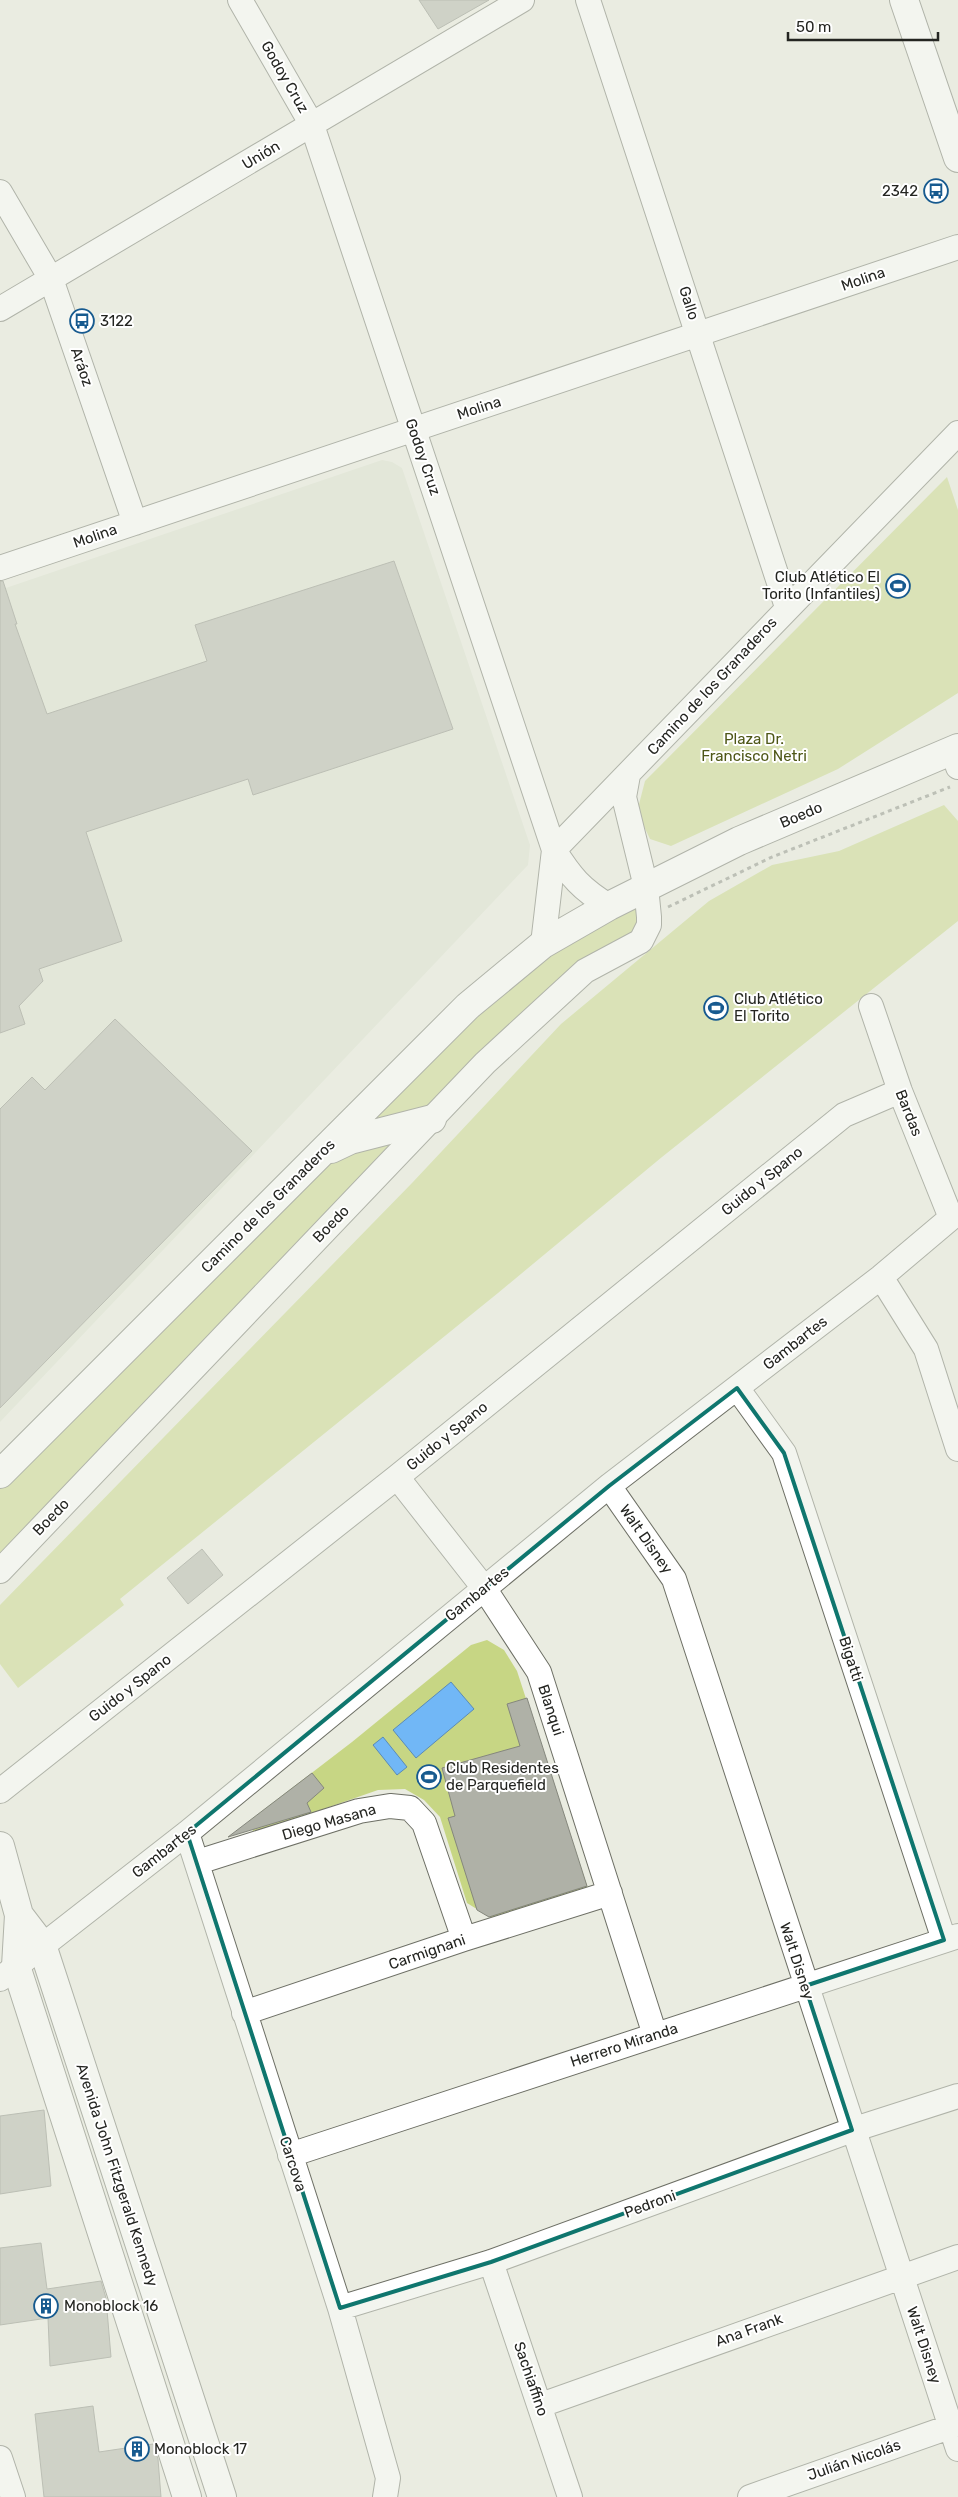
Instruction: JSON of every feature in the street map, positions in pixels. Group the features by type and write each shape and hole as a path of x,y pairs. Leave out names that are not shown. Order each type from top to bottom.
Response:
{"street":[{"name":"Godoy Cruz","path":"240,0 312,124 554,850 569,874 586,892 609,906"},
{"name":"Unión","path":"0,309 522,0"},
{"name":"Gallo","path":"588,0 787,607"},
{"path":"904,0 958,158"},
{"name":"Aráoz","path":"0,192 51,279 136,522"},
{"name":"Molina","path":"0,568 958,247"},
{"name":"Camino de los Granaderos","path":"554,850 628,775 787,607 958,433"},
{"name":"Boedo","path":"609,906 739,841 956,755"},
{"name":"Boedo","path":"0,1570 485,1062 585,971 641,941 649,925 646,887 624,798 628,775"},
{"path":"543,944 554,850"},
{"name":"Camino de los Granaderos","path":"0,1474 468,1006 543,944 609,906"},
{"name":"Bardas","path":"871,1006 900,1091 954,1217"},
{"name":"Guido y Spano","path":"0,1791 397,1477 844,1115 900,1091"},
{"path":"319,1155 350,1140 432,1119"},
{"name":"Gambartes","path":"8,1972 187,1833 609,1486 881,1277 954,1217"},
{"path":"881,1277 926,1349 958,1449"},
{"name":"Bigatti","path":"737,1388 784,1453 951,1938"},
{"name":"Blanqui","path":"397,1477 484,1588 539,1672 655,2035"},
{"name":"Walt Disney","path":"609,1486 674,1579 852,2130 954,2425 958,2449"},
{"name":"Diego Masana","path":"198,1862 360,1811 390,1806 410,1808 424,1823 464,1939"},
{"name":"Carcova","path":"187,1833 198,1862 244,2013 340,2308 388,2478 385,2497"},
{"name":"Avenida John Fitzgerald Kennedy","path":"0,1846 19,1915 42,1945 222,2497"},
{"name":"Carmignani","path":"244,2013 464,1939 610,1894"},
{"name":"Avenida John Fitzgerald Kennedy","path":"19,1915 8,1972 186,2497"},
{"name":"Herrero Miranda","path":"290,2155 951,1938"},
{"name":"Pedroni","path":"340,2308 491,2262 852,2130 958,2096"},
{"name":"Ana Frank","path":"540,2405 958,2257"},
{"name":"Sachiaffino","path":"491,2262 570,2497"},
{"name":"Julián Nicolás","path":"750,2497 954,2425"},
{"path":"0,2458 10,2496"}],"highlighted area":[{"path":"737,1388 784,1453 944,1940 805,1986 852,2130 491,2262 340,2308 187,1833 609,1486"}],"shaded area":[{"path":"382,460 392,462 402,468 530,845 528,865 0,1422 0,590"}],"green space":[{"name":"Club Atlético El Torito (Infantiles)","path":"947,477 958,510 958,693 838,769 671,846 650,839 637,812 645,781"},
{"path":"944,805 958,821 958,921 662,1157 498,1293 120,1599 124,1605 18,1688 0,1664 0,1605 412,1183 561,1024 709,901 772,865 839,851"},
{"path":"646,887 649,925 585,971 0,1571 0,1474 468,1006"},
{"name":"Club Residentes de Parquefield","path":"487,1640 504,1650 517,1671 589,1892 496,1921 467,1903 440,1817 424,1800 405,1789 378,1790 289,1821 253,1831 249,1821 352,1742 471,1645"}],"water":[{"path":"451,1682 474,1709 416,1758 393,1730"},
{"path":"383,1737 407,1767 397,1775 373,1745"}],"building":[{"path":"419,0 489,0 438,29"},
{"path":"394,561 453,729 253,795 248,779 86,832 122,941 39,969 43,981 19,1006 25,1024 0,1033 0,581 3,581 17,624 15,624 47,714 207,661 195,625"},
{"path":"115,1019 252,1151 0,1408 0,1109 32,1077 45,1090"},
{"path":"202,1549 223,1575 188,1604 167,1578"},
{"path":"527,1698 587,1886 489,1917 477,1910 448,1818 455,1816 442,1768 520,1746 507,1704"},
{"path":"312,1773 324,1788 307,1803 311,1812 228,1837"},
{"path":"44,2110 51,2186 0,2194 0,2116"},
{"name":"Monoblock 16","path":"41,2243 47,2289 101,2281 106,2298 111,2357 50,2366 48,2318 0,2325 0,2248"},
{"name":"Monoblock 17","path":"93,2406 99,2452 153,2444 158,2459 161,2497 44,2497 35,2414"}],"place":[{"name":"2342","path":"936,191"},
{"name":"3122","path":"82,321"},
{"name":"Club Atlético El Torito (Infantiles)","path":"898,586"},
{"name":"Club Atlético El Torito","path":"716,1008"},
{"name":"Club Residentes de Parquefield","path":"429,1777"},
{"name":"Monoblock 16","path":"46,2306"},
{"name":"Monoblock 17","path":"137,2449"}],"park label":[{"name":"Plaza Dr. Francisco Netri","path":"754,748"}]}
